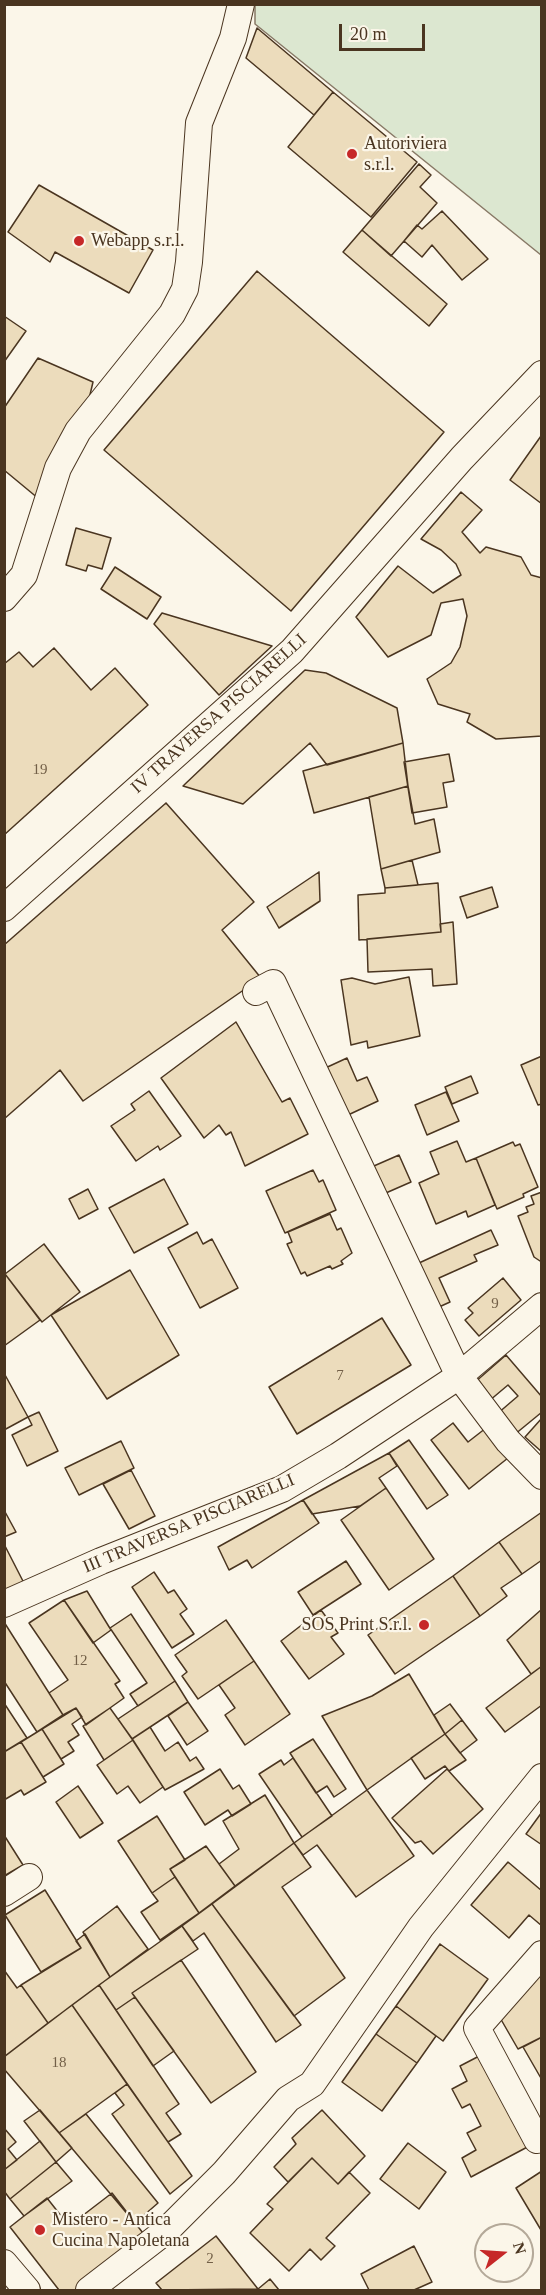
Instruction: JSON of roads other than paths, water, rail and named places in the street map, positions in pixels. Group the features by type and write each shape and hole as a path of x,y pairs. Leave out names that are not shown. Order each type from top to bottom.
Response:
{"street":[{"path":"4,598 24,575 58,468 78,431 172,314 185,289 199,123 233,38 241,4"},
{"name":"IV TRAVERSA PISCIARELLI","path":"4,908 292,651 462,458 542,374"},
{"path":"256,992 273,983 459,1376 508,1441 542,1476"},
{"name":"III TRAVERSA PISCIARELLI","path":"4,1604 101,1561 282,1489 338,1456 459,1376 542,1306"},
{"path":"89,2290 167,2230 224,2173 288,2099 312,2084 421,1927 542,1777"},
{"path":"4,1893 29,1877"},
{"path":"537,2140 477,2028 542,1954"},
{"path":"4,2263 27,2290"}],"place":[{"name":"Autoriviera s.r.l.","path":"352,154"},
{"name":"Webapp s.r.l.","path":"79,241"},
{"name":"SOS Print S.r.l.","path":"424,1625"},
{"name":"Mistero - Antica Cucina Napoletana","path":"40,2230"}]}
